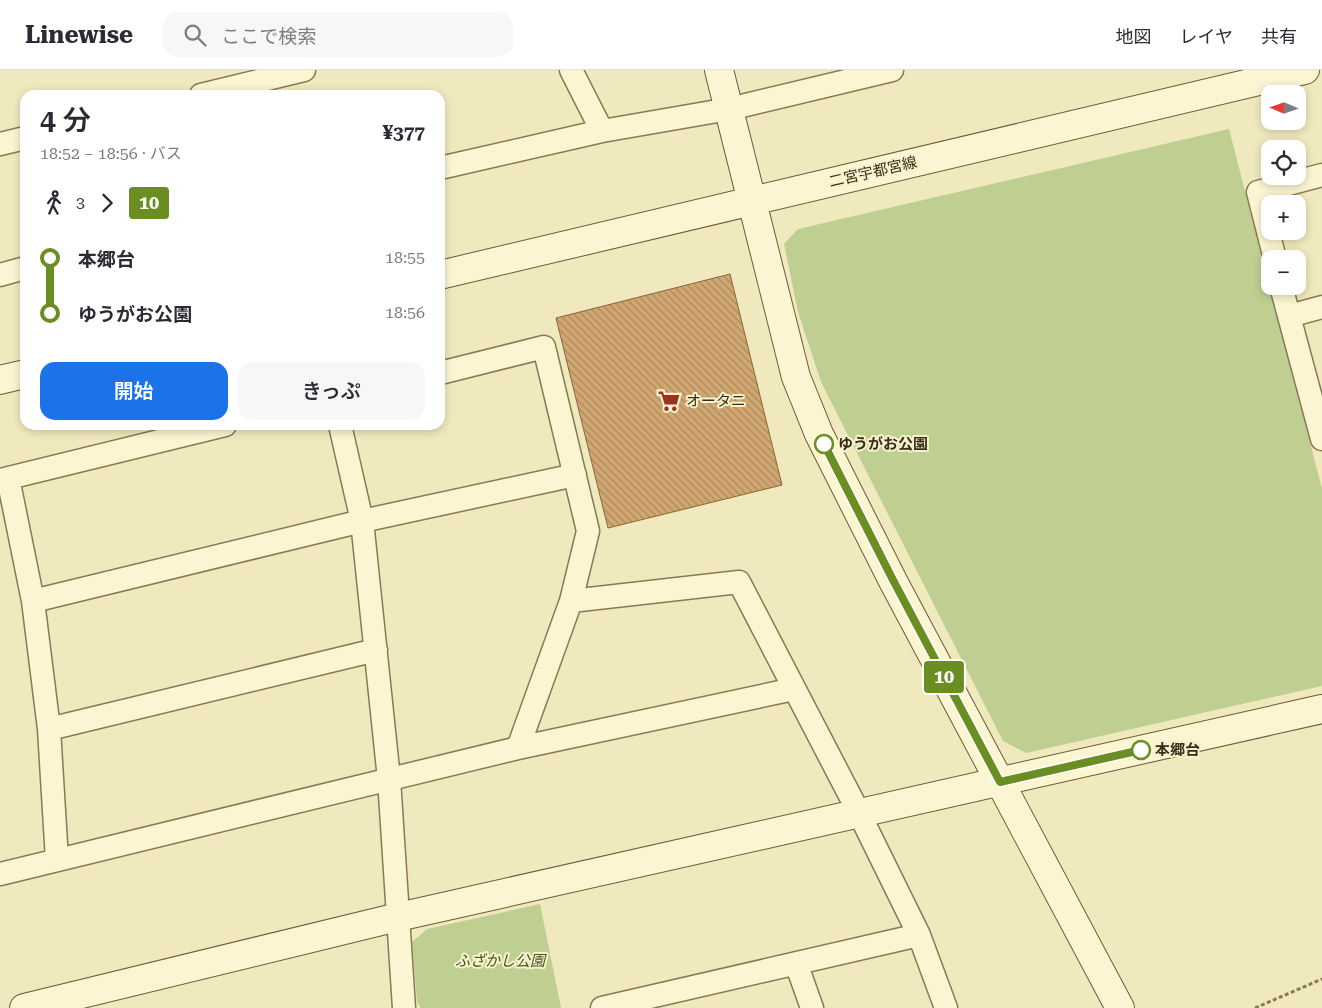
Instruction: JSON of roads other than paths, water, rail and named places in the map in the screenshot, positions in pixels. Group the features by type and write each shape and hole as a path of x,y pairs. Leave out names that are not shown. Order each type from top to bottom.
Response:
{"street":[{"path":"222,90 304,70"},
{"path":"571,70 602,131"},
{"path":"719,70 796,377 819,434 889,572 1120,1008"},
{"path":"445,167 602,131 729,109 870,73 892,70"},
{"name":"二宮宇都宮線","path":"445,274 1306,70"},
{"path":"0,144 20,139"},
{"path":"1272,250 1258,192 1322,175"},
{"path":"0,274 20,269"},
{"path":"1283,295 1322,439"},
{"path":"1289,316 1322,307"},
{"path":"445,372 544,347 588,531 571,602 518,748"},
{"path":"0,380 20,375"},
{"path":"57,860 48,729 33,601 4,479 205,430"},
{"path":"341,430 362,521 389,779 404,1008"},
{"path":"33,601 362,521 575,475"},
{"path":"571,602 739,582 859,813 919,935 946,1008"},
{"path":"48,729 376,650"},
{"path":"0,874 518,748 794,689"},
{"path":"24,1008 398,917 1322,709"},
{"path":"602,1008 919,935"},
{"path":"796,963 812,1008"}],"place":[{"name":"オータニ","path":"669,401"},
{"name":"ゆうがお公園","path":"824,444"},
{"name":"本郷台","path":"1141,750"}],"park label":[{"name":"ふざかし公園","path":"500,961"}]}
